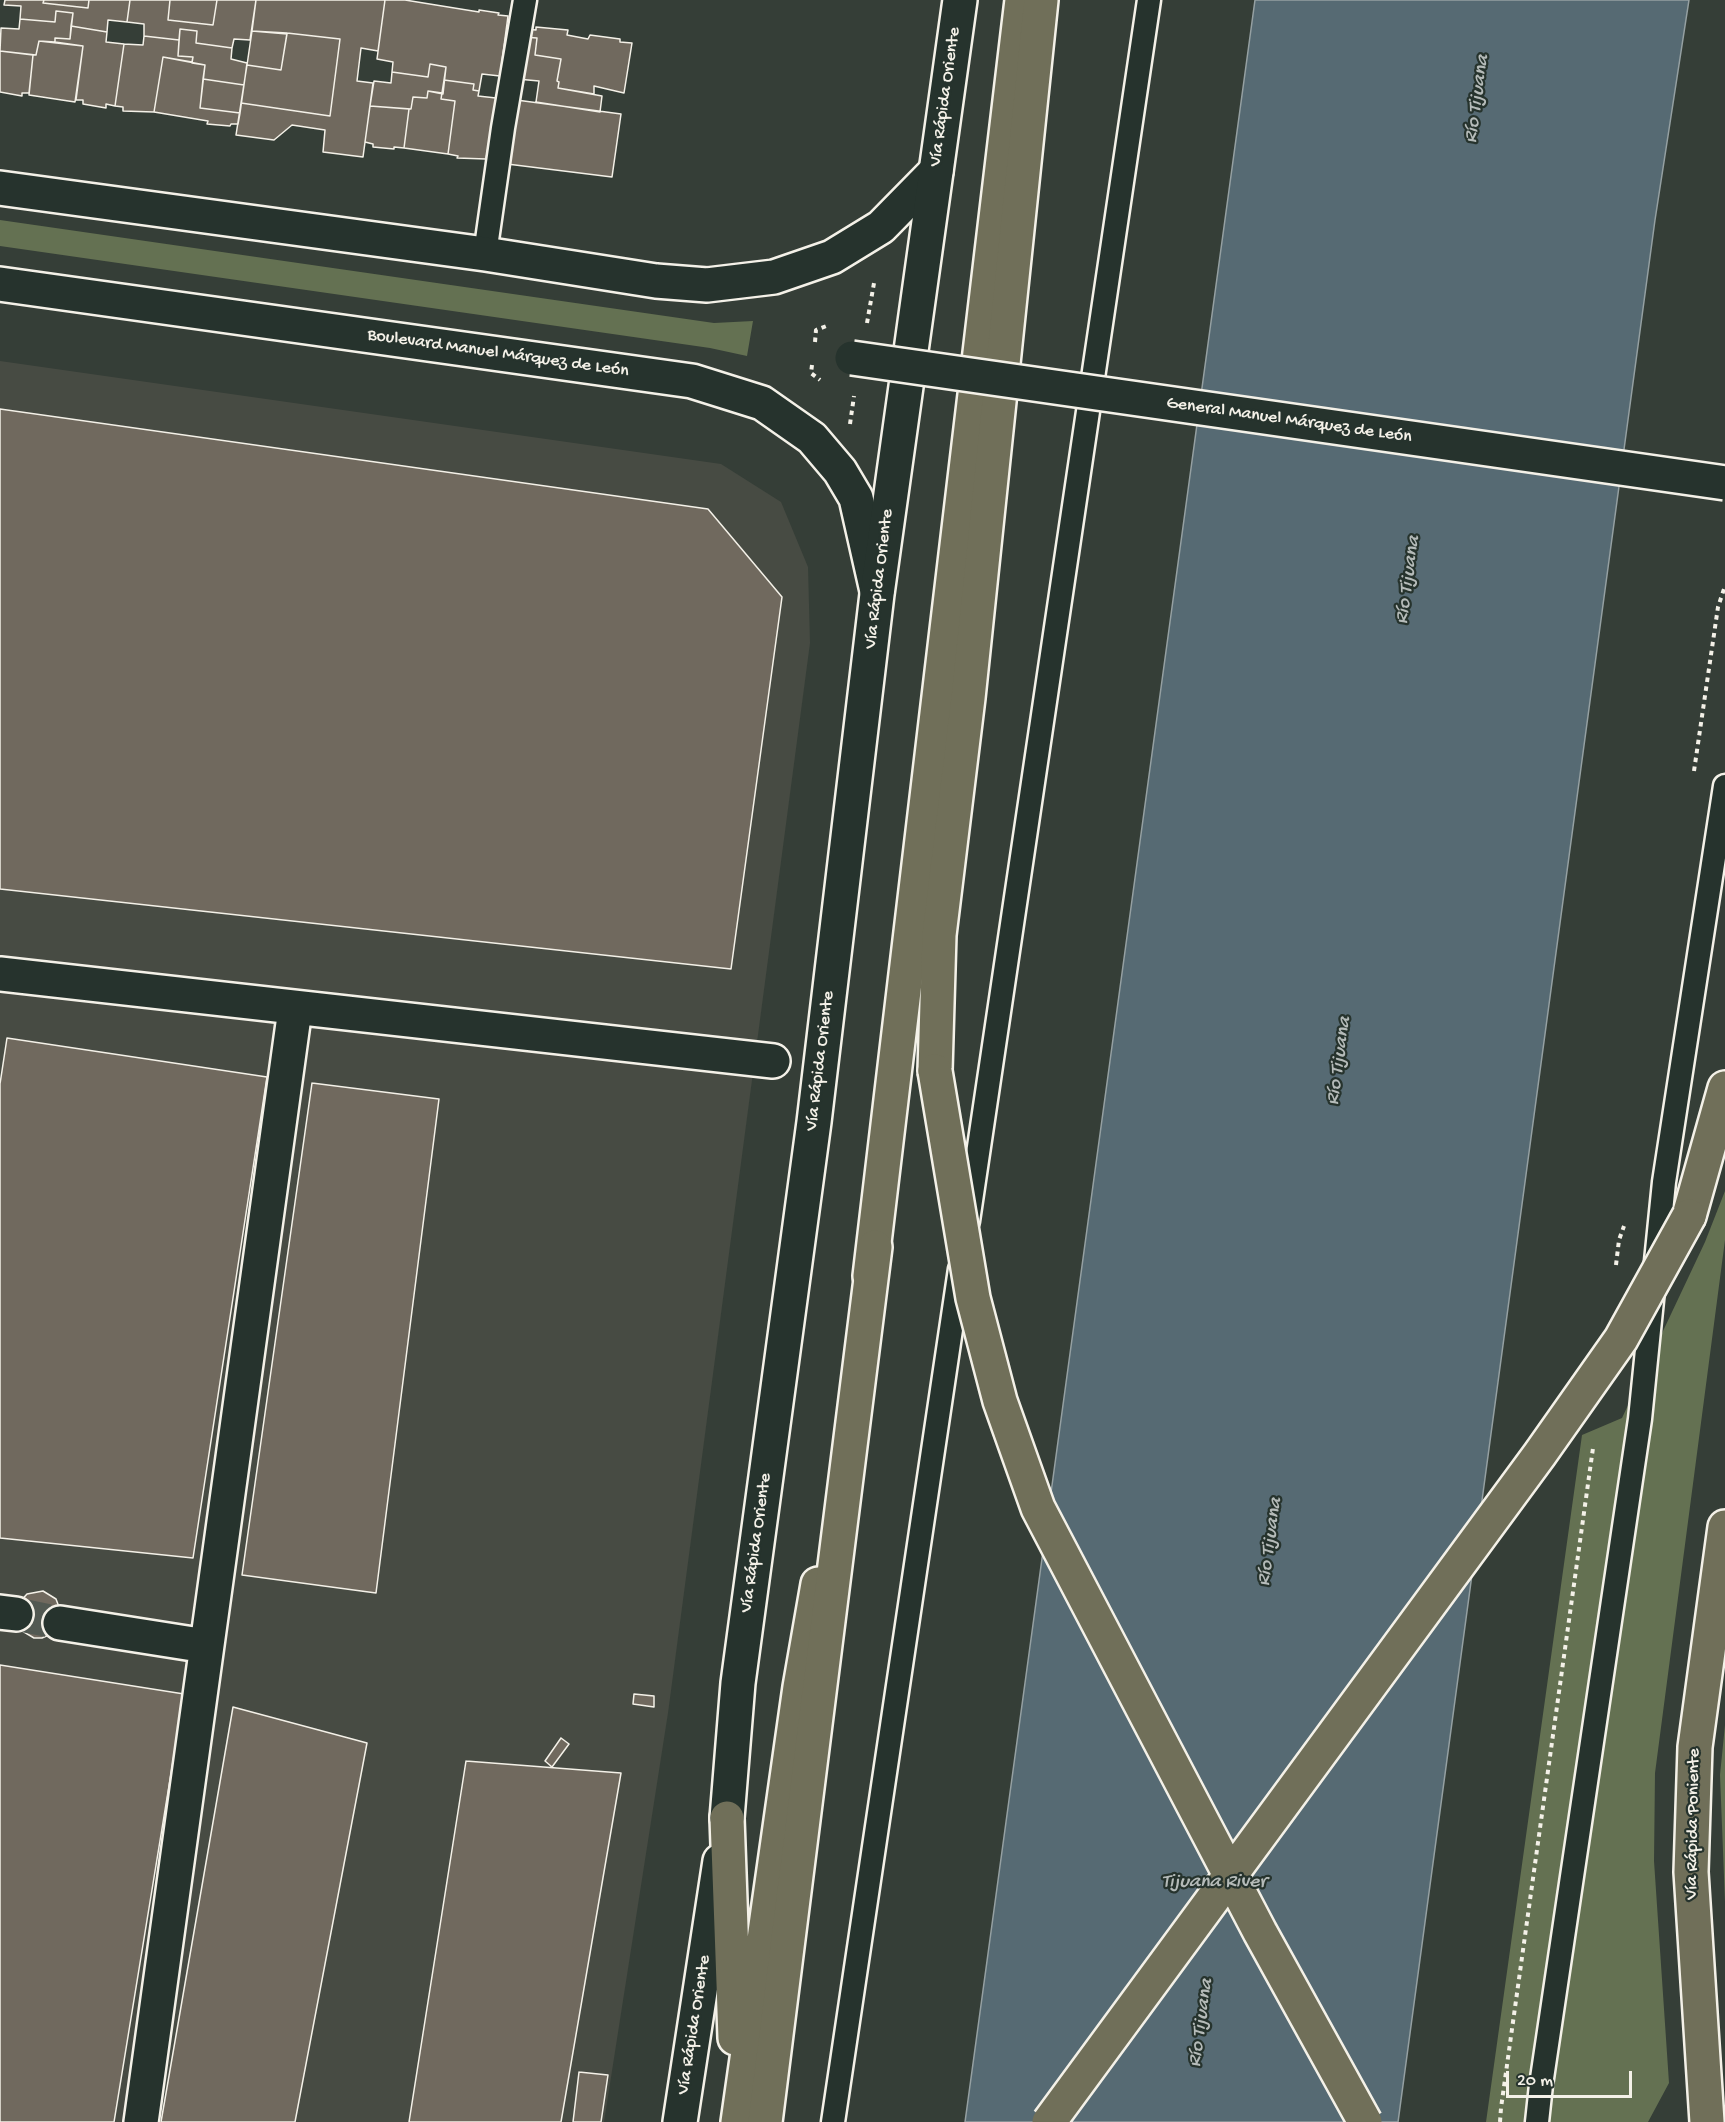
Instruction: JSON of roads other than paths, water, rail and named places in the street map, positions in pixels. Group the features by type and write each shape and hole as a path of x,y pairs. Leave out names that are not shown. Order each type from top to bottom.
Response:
{"highway":[{"path":"765,2122 875,1247 1022,0"},
{"path":"1041,0 968,698 939,935 935,1071 973,1298 1000,1401 1038,1508 1260,1932 1365,2122"},
{"path":"1049,2122 1615,1349 1689,1216 1725,1088"},
{"path":"738,2122 800,1687 875,1247"},
{"name":"Vía Rápida Poniente","path":"1707,2122 1691,1872 1695,1748 1725,1527"},
{"path":"727,1818 738,2122"}],"street":[{"name":"Vía Rápida Oriente","path":"680,2122 727,1818 738,1683 814,1122 877,594 960,0"},
{"path":"0,188 485,254 656,281 707,285 774,277 832,257 881,227 936,171"},
{"name":"Boulevard Manuel Márquez de León","path":"0,284 692,381 762,403 812,438 840,471 856,498 877,594"},
{"name":"General Manuel Márquez de León","path":"852,358 1725,483"},
{"path":"0,978 773,1061"},
{"path":"141,2122 295,1009"},
{"path":"60,1623 206,1646"}],"lane":[{"path":"485,254 503,128 525,0"},
{"path":"832,2122 1149,0"},
{"path":"1537,2122 1540,2085 1640,1419 1664,1182 1725,786"}],"water":[{"name":"Tijuana River","path":"1255,0 1689,0 1655,220 1398,2122 965,2122"}],"tunnel":[{"path":"16,1614 60,1623"}],"water label":[{"name":"Río Tijuana","path":"1478,99"},
{"name":"Río Tijuana","path":"1409,580"},
{"name":"Río Tijuana","path":"1340,1061"},
{"name":"Río Tijuana","path":"1271,1542"},
{"name":"Río Tijuana","path":"1202,2023"}]}
